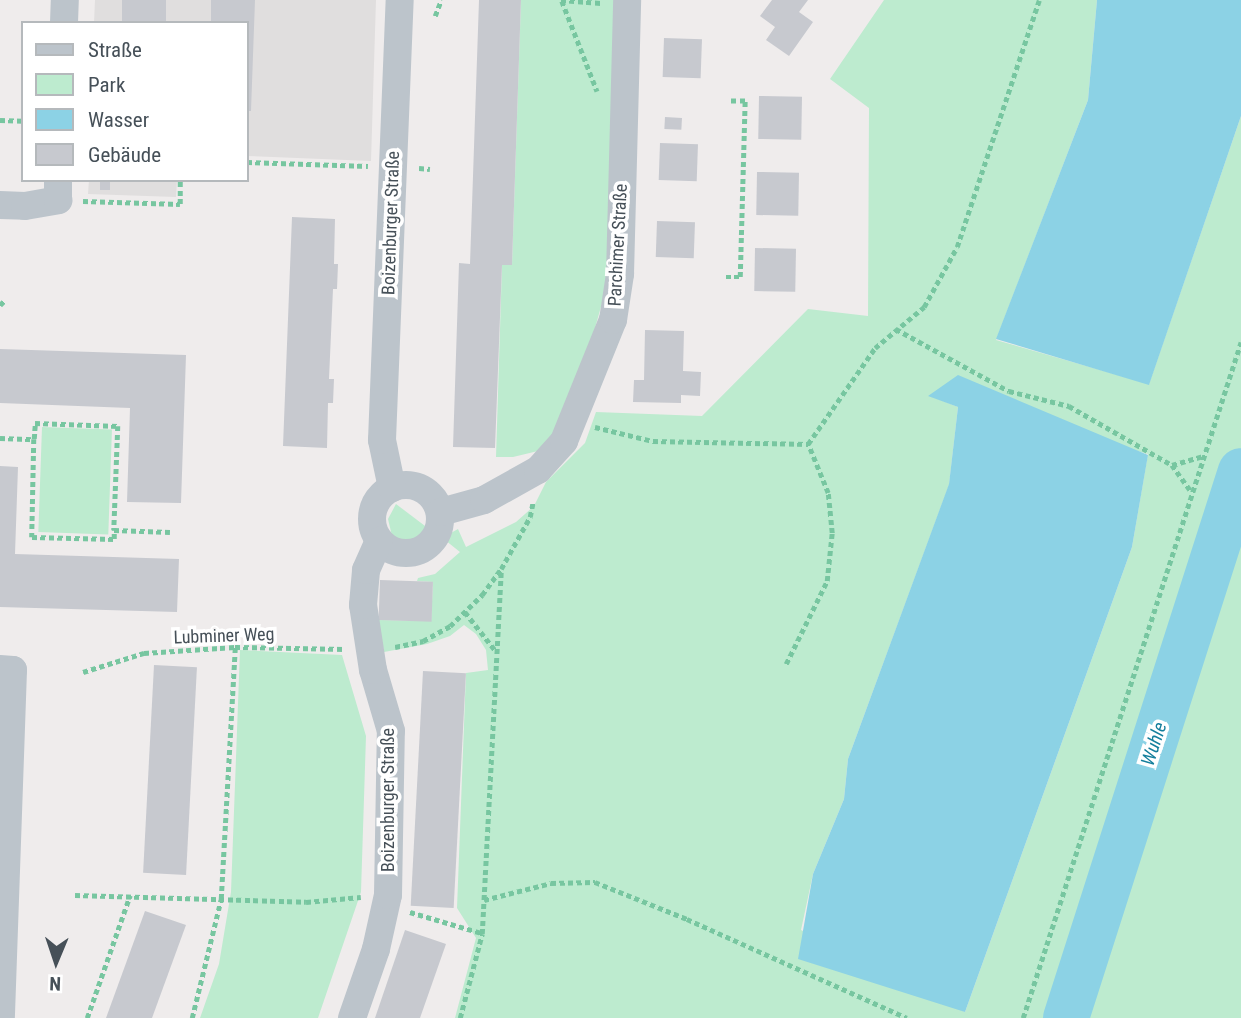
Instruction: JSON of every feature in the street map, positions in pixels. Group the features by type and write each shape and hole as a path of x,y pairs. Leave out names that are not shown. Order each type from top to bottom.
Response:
{"street":[{"path":"64,21 65,0"},
{"name":"Boizenburger Straße","path":"392,488 382,440 400,0"},
{"name":"Parchimer Straße","path":"538,470 564,440 574,422 618,301 627,3"},
{"path":"0,205 25,206 58,190"},
{"path":"440,512 484,500 538,470"},
{"path":"412,485 430,494 440,512 439,530 429,546 412,554 394,552 379,541 371,522 373,508 380,496 392,488 412,485"},
{"name":"Boizenburger Straße","path":"352,1018 376,949 386,906 391,731 369,650 362,605 366,570 379,541"},
{"path":"0,669 13,670 1,1018"}],"path":[{"path":"435,16 441,0"},
{"path":"599,96 562,0 627,3"},
{"path":"808,443 875,348 924,307 957,247 1039,0"},
{"path":"726,277 740,277 745,102 731,101"},
{"path":"0,120 21,121"},
{"path":"248,162 374,167"},
{"path":"58,190 180,204 180,182"},
{"path":"0,305 5,300"},
{"path":"896,330 1009,391 1069,406 1172,465 1192,492"},
{"path":"1023,1018 1241,342"},
{"path":"574,422 653,441 808,443"},
{"path":"35,423 118,426 114,539 32,537 34,439 35,423"},
{"path":"0,438 34,439"},
{"path":"786,664 827,581 832,533 828,493 808,443"},
{"path":"1172,465 1204,456"},
{"path":"460,1018 482,934 501,569 530,517 538,470"},
{"path":"114,530 170,531"},
{"name":"Lubminer Weg","path":"83,672 144,653 235,647 369,650 423,641 450,626 501,569"},
{"path":"465,612 495,651"},
{"path":"192,1018 221,900 235,647"},
{"path":"484,900 551,883 595,882 749,947 903,1017"},
{"path":"75,895 306,902 359,897 482,934"},
{"path":"87,1018 130,895"}],"shaded area":[{"path":"95,0 376,0 371,161 248,156 248,21 94,21"},
{"path":"89,182 177,182 176,197 88,194"}],"green space":[{"path":"521,0 618,0 609,278 590,346 553,434 538,451 513,457 496,457 502,265 512,265"},
{"path":"884,0 1097,0 1088,100 996,340 1149,384 1241,116 1241,1018 455,1018 476,938 457,908 466,673 488,670 486,650 476,634 464,625 450,636 427,644 384,652 378,620 431,621 433,582 417,581 418,578 435,574 460,552 445,540 449,534 458,529 466,547 516,522 534,506 546,482 585,443 596,412 702,416 808,309 868,316 869,108 830,79","holes":["928,395 1148,454 1132,547 965,1012 801,930 813,874 844,799 848,759 949,485 958,407"]},
{"path":"42,427 112,429 108,534 38,532"},
{"path":"396,504 433,532 425,542 411,545 392,536 388,519"},
{"path":"240,650 342,655 366,736 361,892 318,1018 200,1018 219,964 231,892"}],"water":[{"path":"1097,0 1241,0 1241,116 1149,385 996,339 1088,100"},
{"path":"958,375 1148,455 1132,547 965,1012 798,959 813,874 844,799 848,759 949,484 958,407 928,396"}],"building":[{"path":"122,0 166,0 166,21 122,21"},
{"path":"211,0 255,0 251,111 248,111 248,21 211,21"},
{"path":"479,0 521,0 512,265 502,265 495,448 453,447 459,263 470,264"},
{"path":"772,0 808,0 799,12 813,22 789,56 766,40 775,27 760,16"},
{"path":"664,38 702,39 701,78 663,77"},
{"path":"759,96 802,97 801,140 758,139"},
{"path":"665,117 682,118 681,130 664,129"},
{"path":"660,143 698,144 697,181 659,180"},
{"path":"757,172 799,173 798,216 756,215"},
{"path":"100,182 110,182 110,190 100,190"},
{"path":"292,217 335,219 334,264 338,264 337,289 333,289 329,379 334,379 333,403 328,403 327,448 283,446"},
{"path":"657,221 695,222 694,258 656,257"},
{"path":"755,248 796,249 795,292 754,291"},
{"path":"645,330 684,331 683,371 701,372 700,396 681,395 681,403 633,402 634,380 644,380"},
{"path":"0,349 186,355 181,503 127,502 130,408 0,403"},
{"path":"0,466 18,467 15,554 179,559 177,612 0,607"},
{"path":"380,580 433,582 432,622 379,620"},
{"path":"154,665 197,667 186,875 143,873"},
{"path":"423,671 466,673 454,908 411,906"},
{"path":"145,911 186,925 152,1018 106,1018"},
{"path":"405,930 446,944 420,1018 375,1018"}],"waterway":[{"name":"Wuhle","path":"1066,1018 1241,471"}]}
